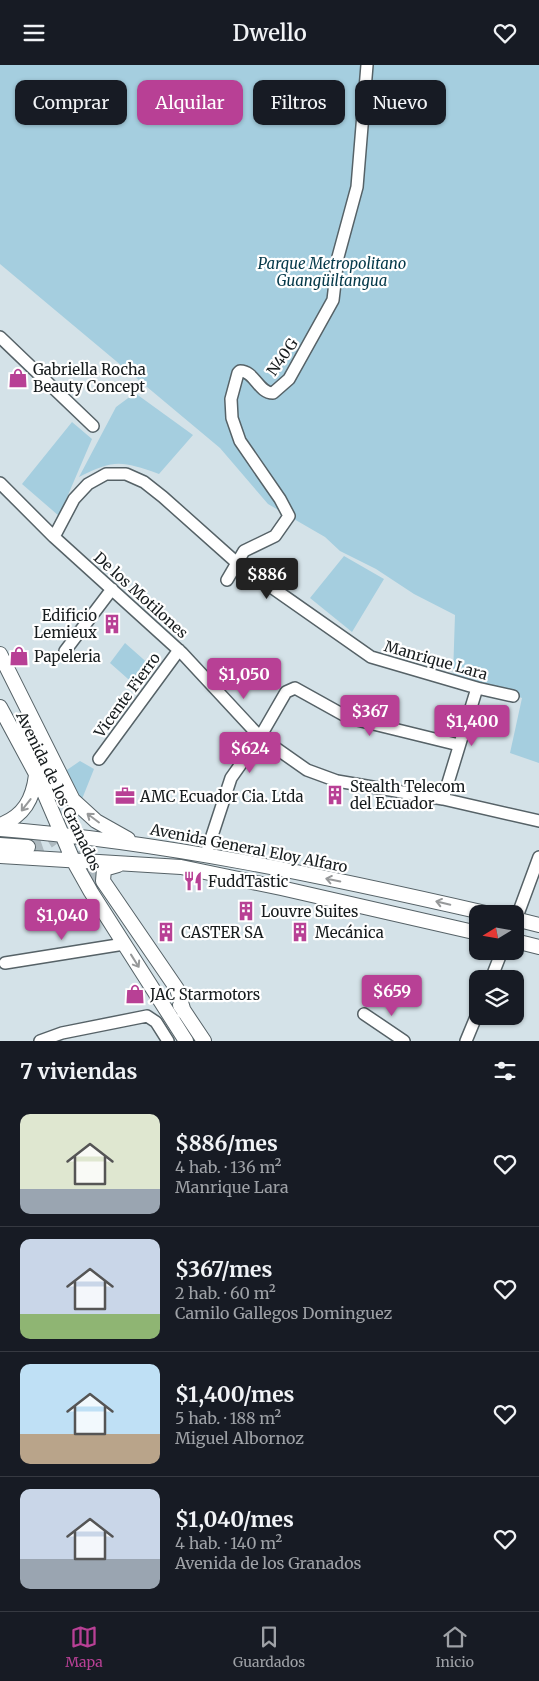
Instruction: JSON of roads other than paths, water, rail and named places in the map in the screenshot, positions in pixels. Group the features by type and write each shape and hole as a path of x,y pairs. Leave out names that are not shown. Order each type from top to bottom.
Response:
{"main road":[{"path":"0,654 73,800 88,815 106,828 125,838 148,845"},
{"name":"Avenida de los Granados","path":"0,671 56,793"},
{"name":"Avenida de los Granados","path":"0,707 36,774 73,859 98,887 124,944 186,1041"},
{"path":"0,825 13,819 27,805 34,791 36,774"},
{"name":"Avenida General Eloy Alfaro","path":"0,829 61,834 206,854 380,889 469,909"},
{"path":"0,835 30,836 43,832"},
{"path":"0,845 28,847"},
{"path":"0,856 181,867 469,931"},
{"path":"129,863 106,868 103,871 98,887 177,989 184,1012 204,1041"},
{"path":"376,909 386,901 380,889"},
{"path":"524,922 539,925"},
{"path":"524,943 539,947"}],"street":[{"name":"N40G","path":"237,563 244,551 275,536 289,516 284,505 240,441 232,418 232,399 238,373 247,372 262,389 273,393 290,379 333,300 338,257 357,187 367,65"},
{"path":"0,337 93,426"},
{"name":"Manrique Lara","path":"54,537 74,499 88,484 106,474 126,474 144,482 163,497 237,563 371,657 477,688 514,696"},
{"name":"De los Motilones","path":"0,483 54,537 178,650 260,737 306,770 337,781 444,799 539,821"},
{"path":"227,580 237,563"},
{"path":"65,651 112,589"},
{"name":"Vicente Fierro","path":"99,759 178,650"},
{"path":"206,854 231,778 260,737 286,692 295,688 349,718 459,745"},
{"path":"444,799 477,688"},
{"path":"521,905 539,857"},
{"path":"5,963 124,944"},
{"path":"364,1014 404,1041"},
{"path":"40,1041 62,1033 148,1016 156,1022 168,1041"},
{"path":"466,1041 473,1025"}],"tunnel":[{"path":"56,792 101,888"},
{"path":"28,847 48,842 60,826"}],"place":[{"name":"Gabriella Rocha Beauty Concept","path":"18,378"},
{"name":"Edificio Lemieux","path":"112,624"},
{"name":"Papeleria","path":"19,656"},
{"name":"Stealth Telecom del Ecuador","path":"335,795"},
{"name":"AMC Ecuador Cia. Ltda","path":"125,796"},
{"name":"FuddTastic","path":"193,881"},
{"name":"Louvre Suites","path":"246,911"},
{"name":"CASTER SA","path":"166,932"},
{"name":"Mecánica","path":"300,932"},
{"name":"JAC Starmotors","path":"135,994"}],"park label":[{"name":"Parque Metropolitano Guangüiltangua","path":"332,272"}]}
